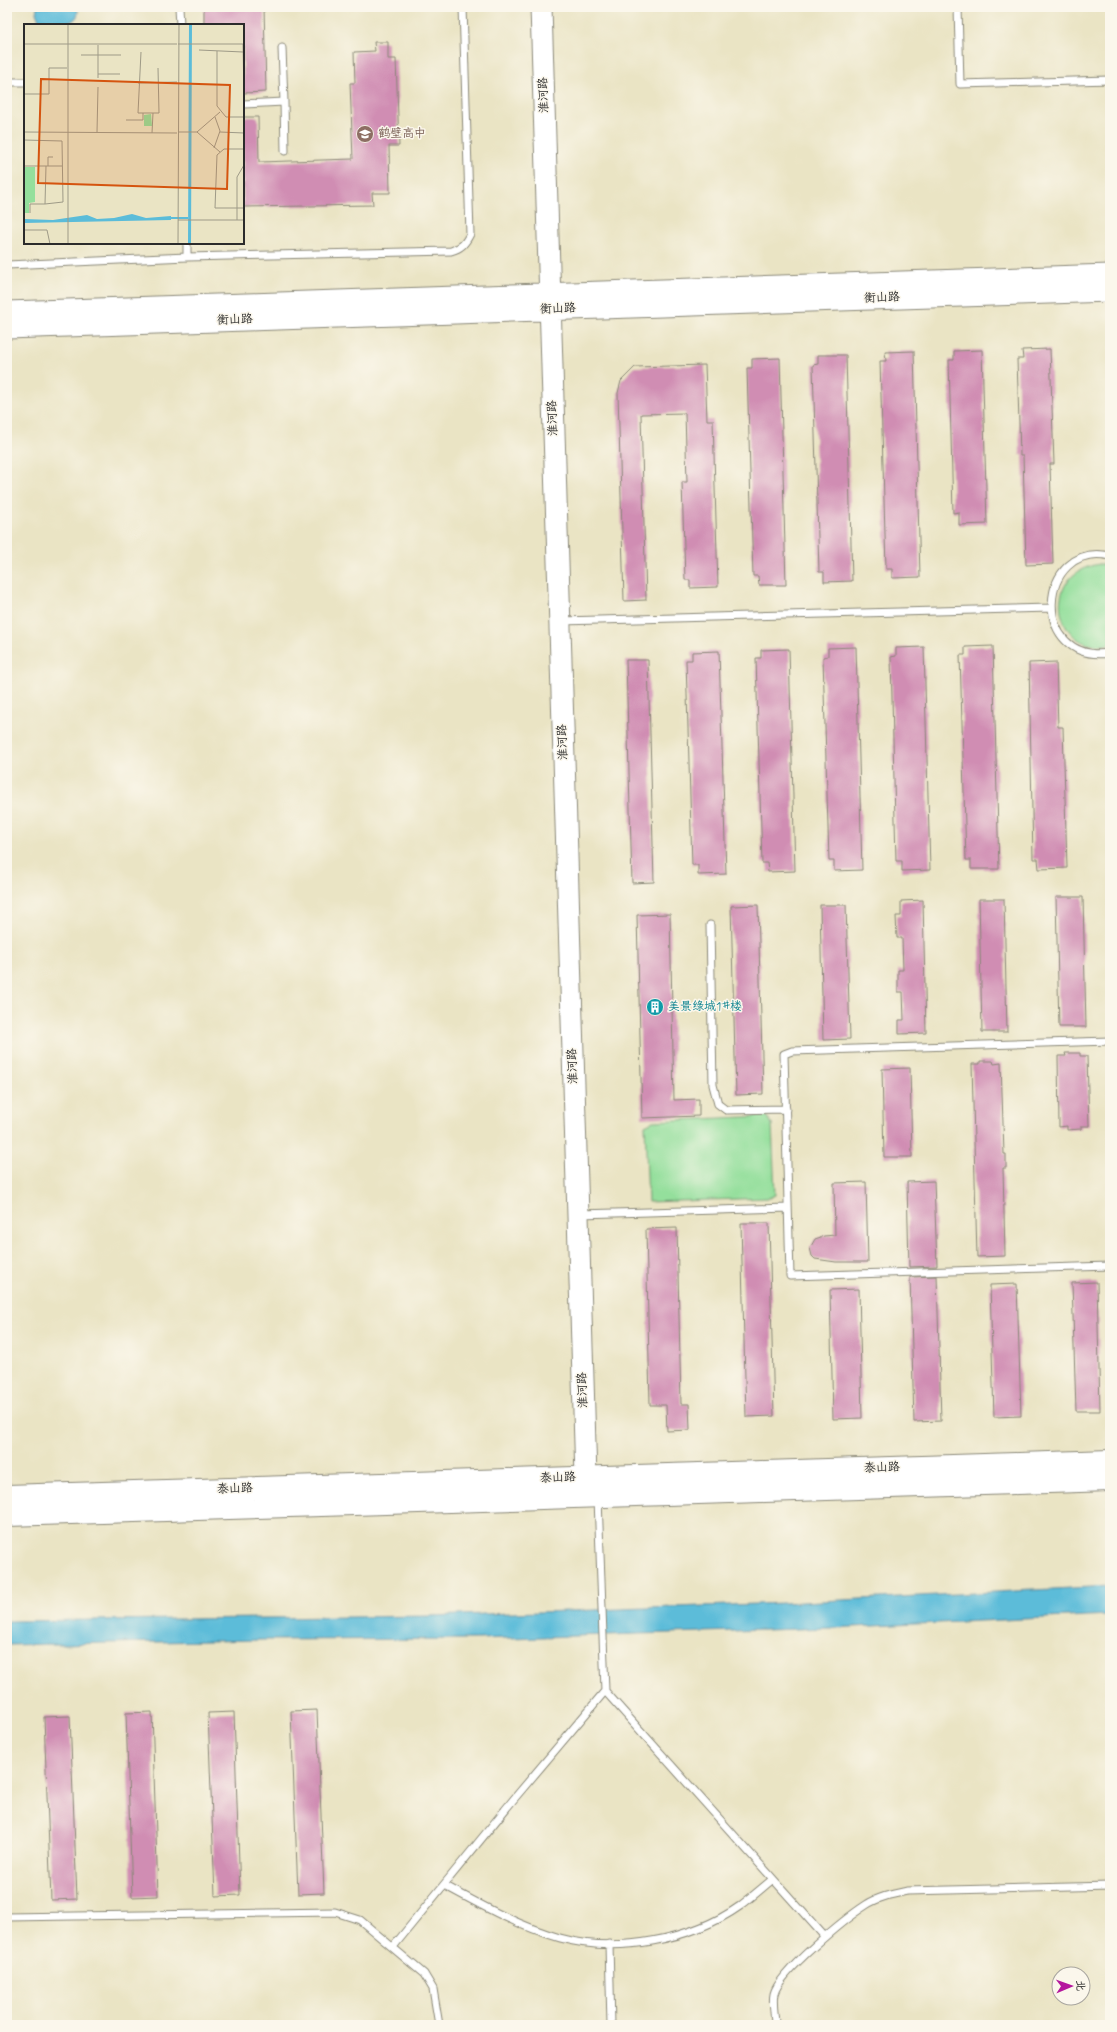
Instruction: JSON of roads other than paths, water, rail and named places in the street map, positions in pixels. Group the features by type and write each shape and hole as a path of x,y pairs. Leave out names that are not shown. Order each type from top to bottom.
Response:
{"main road":[{"name":"泰山路","path":"7,1496 1110,1461"},
{"name":"泰山路","path":"7,1515 1110,1480"}],"street":[{"name":"淮河路","path":"541,7 586,1477"},
{"name":"衡山路","path":"7,328 1110,275"},
{"name":"衡山路","path":"7,312 1110,291"}],"lane":[{"path":"179,7 180,24"},
{"path":"7,265 187,257 451,251 459,248 465,243 470,234 463,7"},
{"path":"958,7 960,84 1110,80"},
{"path":"282,48 285,151"},
{"path":"7,82 24,82"},
{"path":"244,104 284,102"},
{"path":"187,244 187,257"},
{"path":"1110,556 1093,555 1082,558 1072,564 1056,581 1052,592 1051,608 1056,627 1062,637 1071,644 1081,650 1091,653 1110,653"},
{"path":"560,621 1051,608"},
{"path":"710,925 713,1085 718,1104 726,1110 786,1109"},
{"path":"1110,1041 792,1051 784,1054 790,1276 1110,1266"},
{"path":"578,1214 788,1208"},
{"path":"598,1496 605,1691 826,1937"},
{"path":"393,1947 513,1800 605,1691"},
{"path":"444,1885 521,1925 560,1938 591,1944 628,1944 683,1934 739,1906 773,1879"},
{"path":"775,2025 774,1994 782,1978 826,1937 867,1904 886,1895 907,1891 1110,1886"},
{"path":"7,1917 335,1912 360,1920 424,1974 433,1990 439,2025"},
{"path":"609,1944 611,2025"}],"water":[{"path":"37,7 77,7 78,13 76,18 66,23 41,24 36,13"},
{"path":"1110,1586 1110,1615 830,1628 478,1639 261,1640 7,1645 7,1621 431,1616 783,1603"}],"place":[{"name":"鹤壁高中","path":"365,134"},
{"name":"美景绿城1#楼","path":"655,1007"}]}
